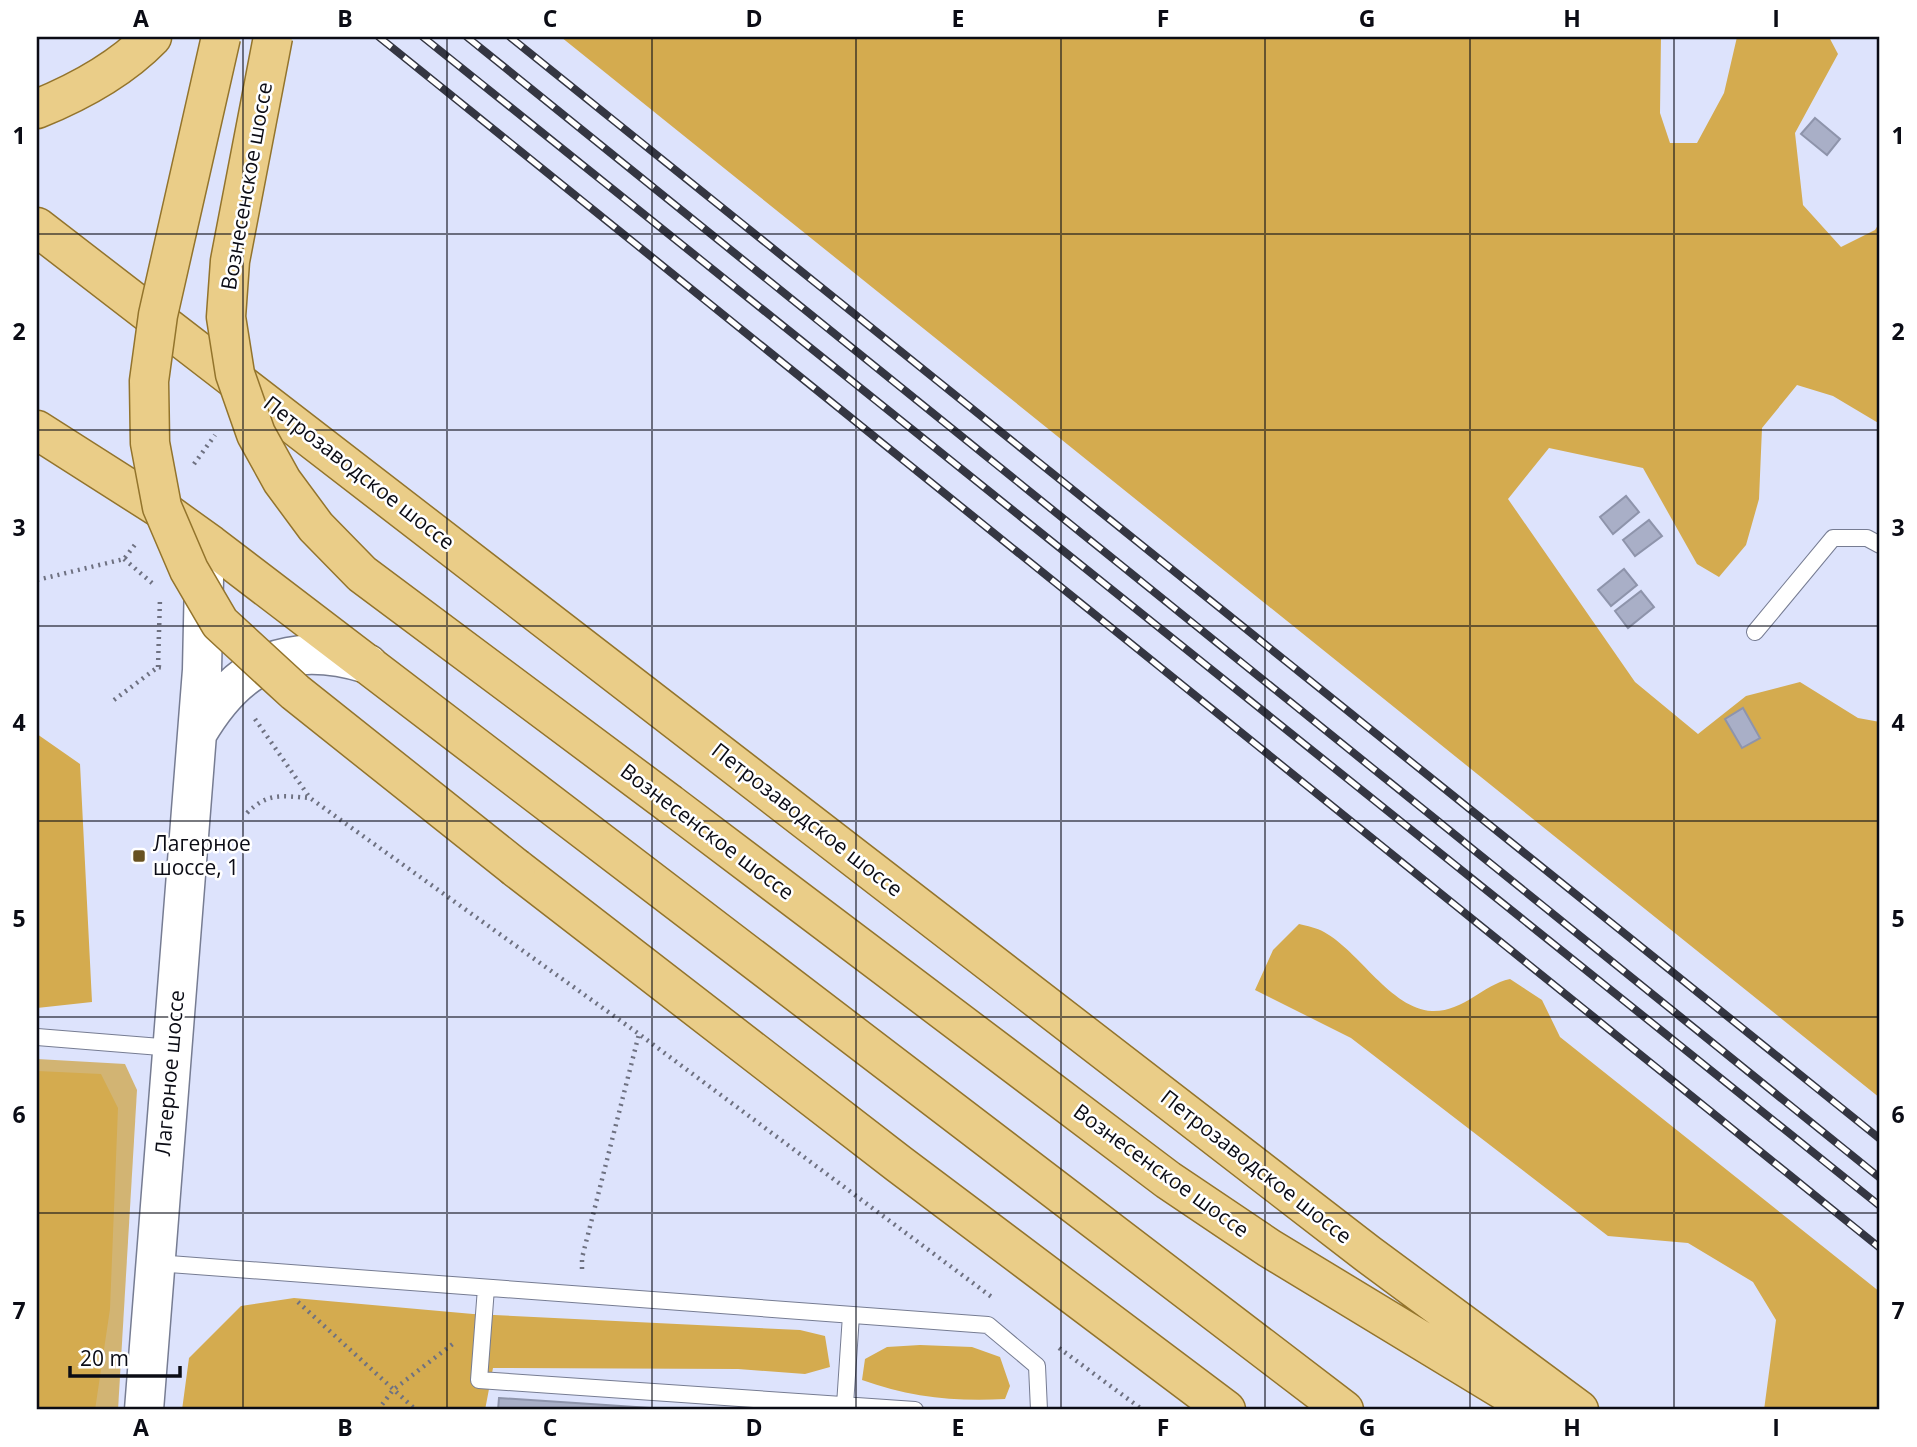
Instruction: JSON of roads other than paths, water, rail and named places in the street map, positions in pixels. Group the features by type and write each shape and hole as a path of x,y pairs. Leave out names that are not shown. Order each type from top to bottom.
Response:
{"main road":[{"path":"37,109 68,97 110,72 152,37"},
{"path":"220,37 158,315 149,381 150,443 162,507 189,570 220,623 295,692 516,868 1226,1410"},
{"name":"Вознесенское шоссе","path":"273,37 230,261 226,317 235,374 256,434 282,481 316,527 362,574 1168,1180 1269,1248 1536,1410"},
{"name":"Петрозаводское шоссе","path":"37,227 1357,1246 1579,1410"},
{"path":"37,430 161,509 205,541 1344,1410"}],"street":[{"name":"Лагерное шоссе","path":"144,1410 196,736 205,541"},
{"name":"Лагерное шоссе","path":"196,736 214,706 237,680 267,663 300,653 335,654 368,664"}],"lane":[{"path":"1755,632 1833,538 1867,538 1880,545"},
{"path":"37,1037 173,1048"},
{"path":"156,1263 988,1325 1037,1366 1039,1410"},
{"path":"486,1288 479,1380 915,1410"},
{"path":"845,1405 851,1315"}],"railway":[{"path":"379,37 1880,1248"},
{"path":"423,37 1880,1206"},
{"path":"467,37 1880,1178"},
{"path":"510,37 1880,1139"}],"place":[{"name":"Лагерное шоссе, 1","path":"139,856"}]}
